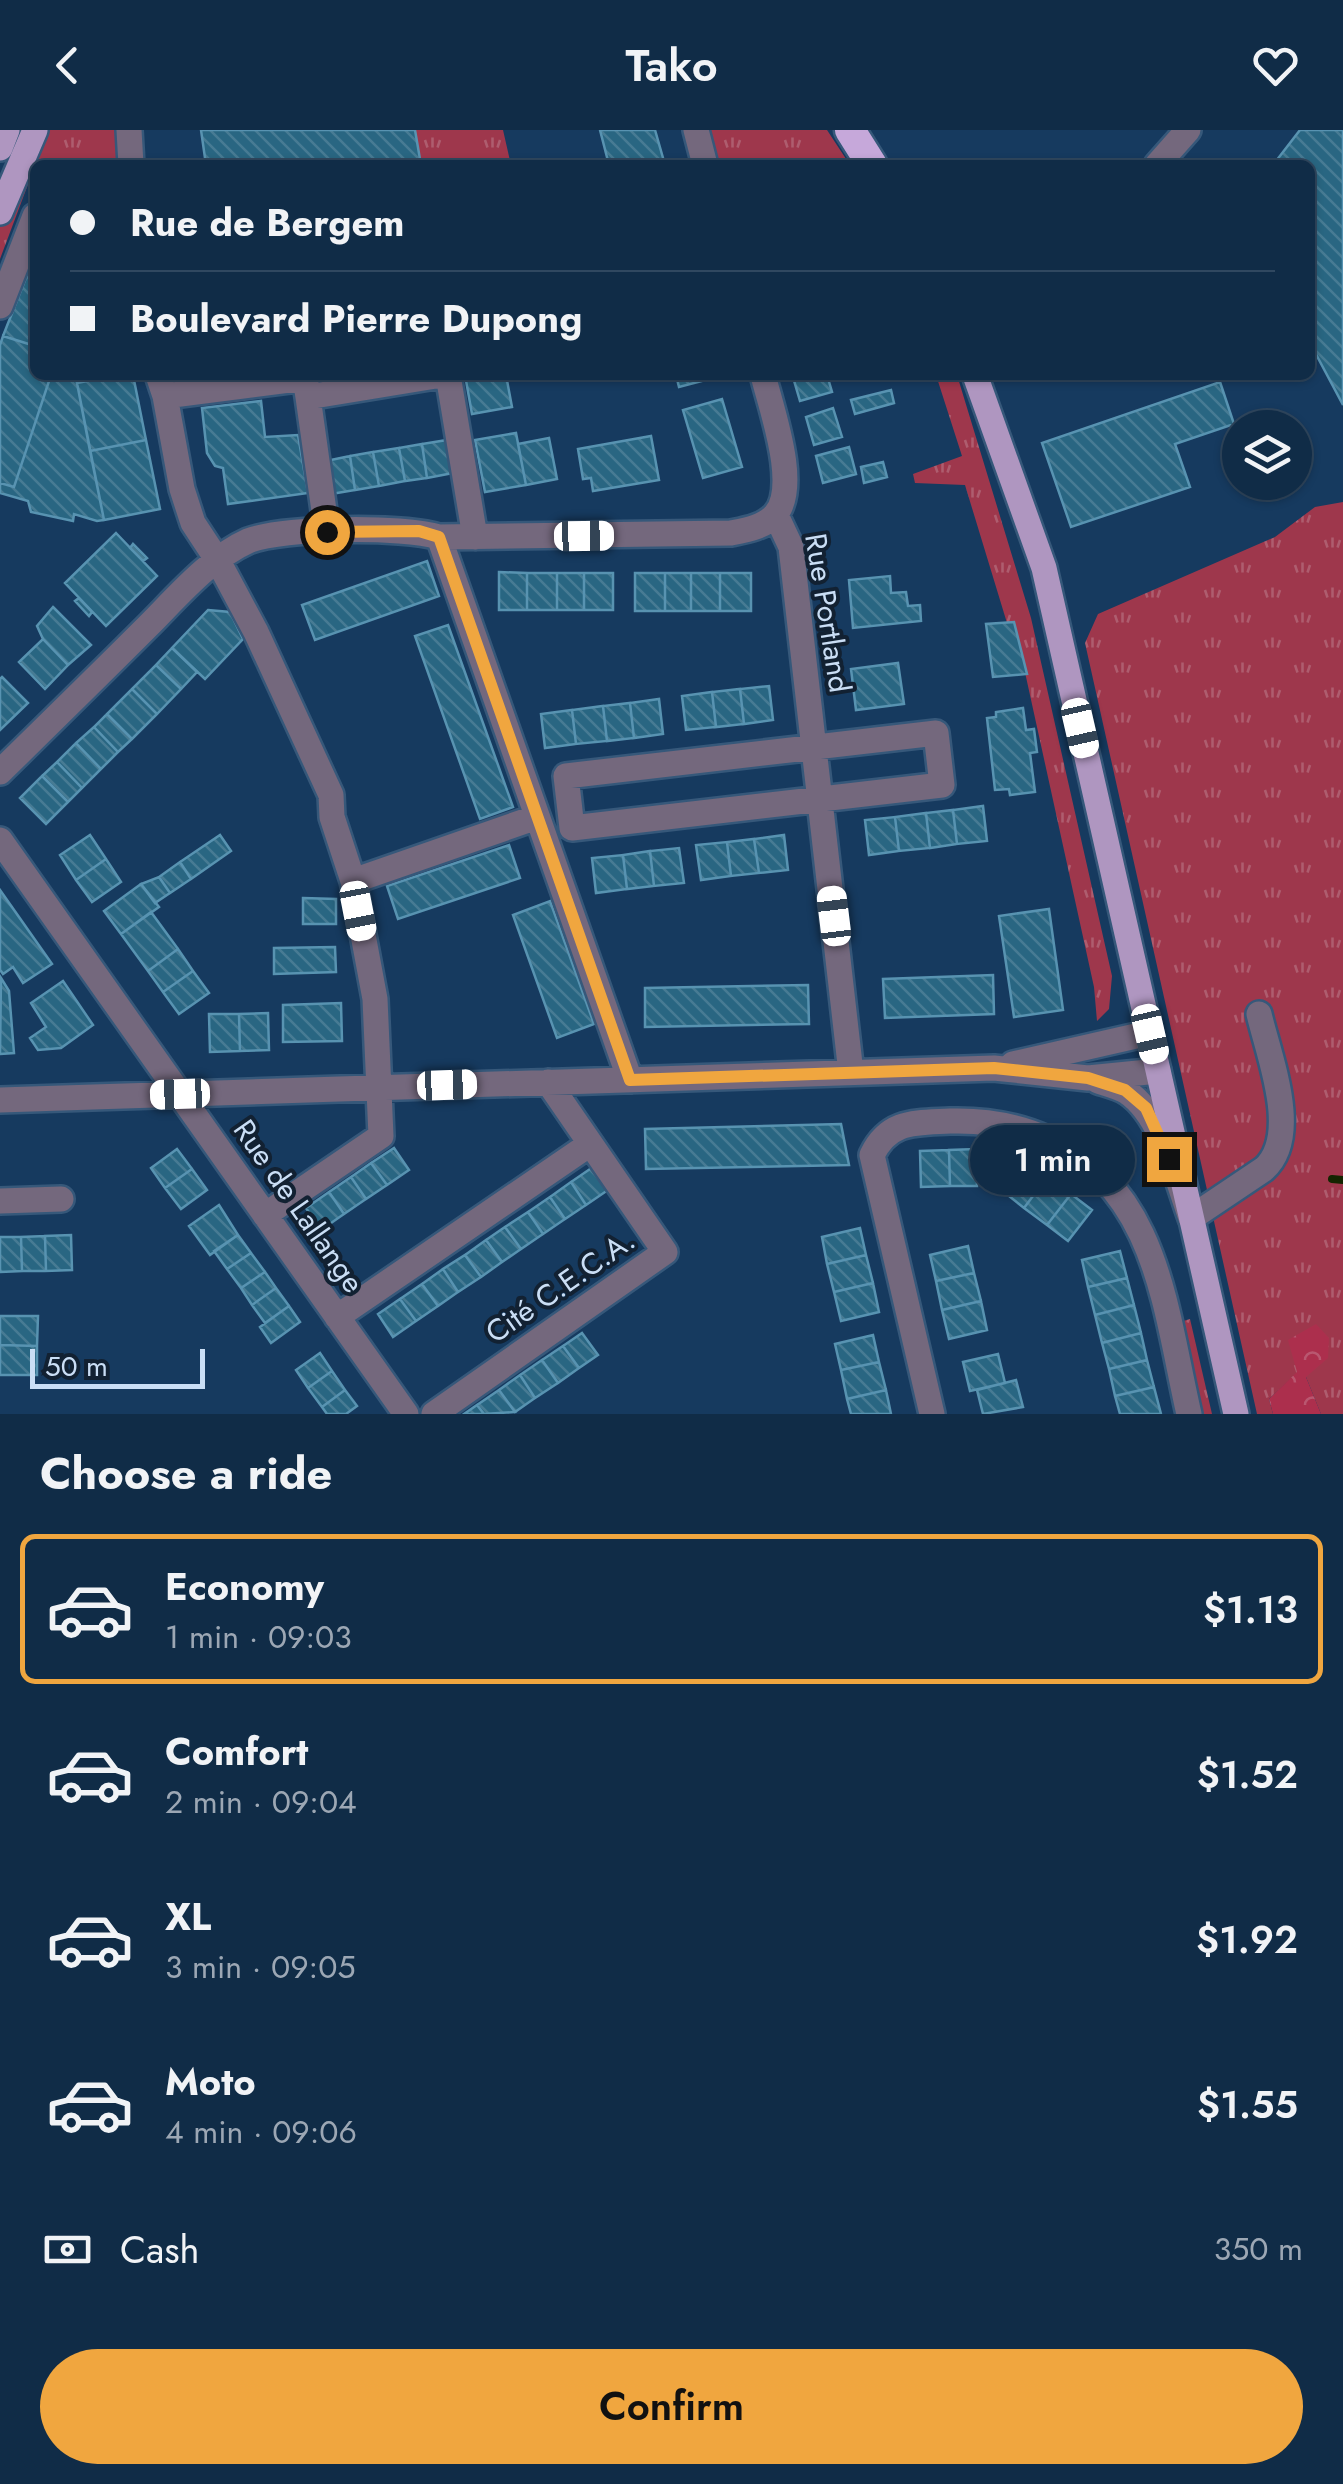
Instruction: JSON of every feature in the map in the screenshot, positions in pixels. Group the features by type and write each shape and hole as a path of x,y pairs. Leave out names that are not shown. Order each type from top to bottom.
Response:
{"highway":[{"path":"850,130 869,160"}],"main road":[{"path":"0,148 7,130"},
{"path":"4,201 23,130"},
{"path":"4,201 35,130"},
{"path":"982,380 1044,568 1236,1414"}],"street":[{"path":"125,160 129,130"},
{"path":"696,130 704,160"},
{"path":"1161,160 1188,130"},
{"path":"0,306 30,229"},
{"path":"265,1215 380,1136 375,1000 353,881 332,817 332,795 256,632 193,523 182,489 162,386 269,380"},
{"path":"305,380 327,532"},
{"path":"308,397 414,380"},
{"path":"446,380 475,537"},
{"name":"Rue Portland","path":"764,380 785,469 783,500 776,515 790,547 852,1072"},
{"path":"0,772 190,584 247,542 280,534 327,532 419,531 439,537 731,534 760,526 776,515"},
{"path":"439,537 630,1080"},
{"path":"936,734 942,784 572,828 566,776 815,748 936,734"},
{"path":"353,881 537,817"},
{"name":"Rue de Lallange","path":"0,840 406,1414"},
{"path":"0,1100 994,1068 1088,1078 1125,1090 1146,1108 1158,1130 1192,1218 1264,1170 1274,1161 1281,1145 1282,1116 1258,1014"},
{"path":"994,1068 1150,1034"},
{"path":"1088,1078 1158,1070"},
{"name":"Cité C.E.C.A.","path":"434,1414 666,1252 548,1082"},
{"path":"932,1414 872,1154 881,1136 908,1123 964,1120 1018,1126 1066,1148 1111,1182 1139,1225 1156,1268 1189,1414"},
{"path":"337,1317 590,1144"},
{"path":"0,1202 61,1200"}],"green space":[{"path":"35,130 129,130 131,157 30,160 30,179 0,259 0,212"},
{"path":"415,130 503,130 510,160 420,160"},
{"path":"696,130 827,130 847,160 704,160"},
{"path":"938,380 959,380 1031,618 1112,976 1109,1009 1097,1021 1094,987 1014,622 1007,623 965,485 915,483 913,474 962,456"},
{"path":"1343,502 1343,1414 1321,1414 1306,1377 1297,1373 1269,1399 1273,1414 1257,1414 1085,643 1098,614 1275,537 1315,507"},
{"path":"1190,1319 1212,1414 1200,1414 1180,1322"},
{"path":"1316,1324 1329,1338 1328,1358 1306,1377 1321,1414 1273,1414 1269,1399 1297,1372 1288,1340"}],"building":[{"path":"201,130 415,130 420,160 205,160"},
{"path":"600,130 655,130 664,160 608,160"},
{"path":"1300,130 1343,130 1343,405 1315,352 1315,160 1277,160"},
{"path":"30,268 30,344 3,336"},
{"path":"3,336 30,344 30,380 49,380 14,487 0,483"},
{"path":"49,380 93,380 77,383 104,520 74,514 73,521 31,512 28,501 0,493 0,483 14,487"},
{"path":"134,380 146,440 90,451 77,383"},
{"path":"466,380 507,380 512,407 472,414"},
{"path":"677,380 706,380 679,387"},
{"path":"794,380 828,380 832,392 800,401"},
{"path":"1220,382 1229,410 1222,410 1222,428 1175,444 1190,487 1071,527 1042,443"},
{"path":"891,390 894,403 855,414 851,400"},
{"path":"722,399 742,467 703,478 683,410"},
{"path":"261,401 265,437 298,435 308,493 228,504 223,468 215,466 207,453 202,408"},
{"path":"833,408 842,437 814,445 806,417"},
{"path":"516,433 526,485 485,492 475,440"},
{"path":"651,436 659,480 593,491 591,478 583,479 578,449"},
{"path":"549,438 557,479 526,485 518,444"},
{"path":"146,440 160,509 104,520 90,451"},
{"path":"447,440 453,473 427,478 422,444"},
{"path":"422,444 427,478 405,481 399,448"},
{"path":"849,447 856,474 823,483 816,456"},
{"path":"399,448 405,481 379,486 373,452"},
{"path":"373,452 379,486 355,490 350,456"},
{"path":"350,456 355,490 331,494 326,461"},
{"path":"883,462 887,477 864,483 861,467"},
{"path":"116,533 157,576 106,626 65,583"},
{"path":"133,544 147,558 143,561 130,548"},
{"path":"427,561 439,596 315,640 302,605"},
{"path":"499,572 527,573 527,610 499,610"},
{"path":"527,573 557,573 557,610 527,610"},
{"path":"557,573 584,573 584,610 557,610"},
{"path":"584,573 613,573 613,610 584,610"},
{"path":"635,573 665,573 665,611 635,611"},
{"path":"665,573 691,573 691,611 665,611"},
{"path":"691,573 720,573 720,611 691,611"},
{"path":"720,573 751,573 751,611 720,611"},
{"path":"890,576 891,593 906,592 908,606 920,605 921,621 853,628 849,580"},
{"path":"79,598 92,612 89,616 75,601"},
{"path":"53,607 91,645 68,665 43,639 37,626"},
{"path":"208,610 230,612 243,639 205,679 172,648"},
{"path":"1014,622 1027,674 993,677 986,624"},
{"path":"448,625 513,807 480,819 415,636"},
{"path":"43,639 68,665 45,689 19,662"},
{"path":"172,648 197,672 181,689 156,665"},
{"path":"898,663 904,704 856,710 851,669"},
{"path":"156,665 181,689 157,714 132,689"},
{"path":"0,679 28,703 0,730"},
{"path":"769,686 773,720 744,724 740,689"},
{"path":"132,689 157,714 132,739 107,714"},
{"path":"740,689 744,724 716,727 712,692"},
{"path":"712,692 716,727 686,730 682,696"},
{"path":"659,699 663,734 634,738 630,703"},
{"path":"630,703 634,738 607,741 603,706"},
{"path":"603,706 607,741 576,744 572,710"},
{"path":"1023,708 1026,730 1034,729 1037,752 1030,753 1035,792 1010,795 1009,789 995,790 987,718 996,717 996,712"},
{"path":"572,710 576,744 545,748 541,714"},
{"path":"107,714 132,739 118,752 94,727"},
{"path":"94,727 118,752 101,769 76,743"},
{"path":"76,743 101,769 82,788 57,762"},
{"path":"57,762 82,788 68,802 42,776"},
{"path":"42,776 68,802 46,824 20,798"},
{"path":"983,806 987,841 957,844 953,810"},
{"path":"953,810 957,844 930,848 926,813"},
{"path":"926,813 930,848 899,851 895,817"},
{"path":"895,817 899,851 869,855 865,820"},
{"path":"90,835 106,859 76,880 60,855"},
{"path":"220,835 231,851 191,879 180,862"},
{"path":"784,835 788,870 759,873 754,839"},
{"path":"754,839 759,873 731,876 727,842"},
{"path":"727,842 731,876 701,880 696,845"},
{"path":"509,845 520,878 398,919 387,886"},
{"path":"679,848 684,883 654,886 650,851"},
{"path":"650,851 654,886 627,889 623,855"},
{"path":"623,855 627,889 596,893 592,858"},
{"path":"106,859 121,882 92,902 76,880"},
{"path":"180,862 191,879 170,893 159,877"},
{"path":"159,877 170,893 155,903 141,884"},
{"path":"141,884 159,907 121,934 104,911"},
{"path":"0,890 52,964 23,983 13,967 3,974 0,970"},
{"path":"303,898 336,899 336,924 303,924"},
{"path":"550,901 594,1024 557,1038 513,915"},
{"path":"1049,909 1063,1010 1014,1017 999,916"},
{"path":"151,912 178,949 148,971 121,934"},
{"path":"335,947 336,972 274,974 274,948"},
{"path":"178,949 193,971 163,992 148,971"},
{"path":"193,971 209,993 179,1014 163,992"},
{"path":"993,975 994,1014 885,1018 883,979"},
{"path":"1,978 9,991 14,1053 0,1054"},
{"path":"63,981 93,1025 61,1048 38,1050 30,1038 46,1027 31,1003"},
{"path":"808,985 809,1024 645,1027 645,988"},
{"path":"341,1003 342,1041 283,1042 283,1005"},
{"path":"268,1013 269,1050 240,1051 239,1014"},
{"path":"209,1014 239,1014 240,1051 210,1052"},
{"path":"841,1124 849,1165 646,1169 645,1129"},
{"path":"394,1148 409,1170 387,1185 371,1163"},
{"path":"177,1149 192,1169 165,1188 151,1168"},
{"path":"976,1149 977,1186 950,1186 949,1150"},
{"path":"949,1150 950,1186 921,1187 920,1151"},
{"path":"1023,1157 1048,1176 1024,1208 999,1188"},
{"path":"371,1163 387,1185 366,1199 351,1177"},
{"path":"593,1167 608,1190 586,1205 571,1182"},
{"path":"192,1169 207,1190 181,1209 165,1188"},
{"path":"1048,1176 1071,1194 1047,1225 1024,1208"},
{"path":"351,1177 366,1199 344,1214 329,1192"},
{"path":"571,1182 586,1205 565,1219 550,1197"},
{"path":"329,1192 344,1214 321,1230 306,1208"},
{"path":"1071,1194 1092,1210 1068,1241 1047,1225"},
{"path":"550,1197 565,1219 543,1234 528,1212"},
{"path":"219,1205 238,1235 210,1255 189,1226"},
{"path":"528,1212 543,1234 521,1249 505,1227"},
{"path":"505,1227 521,1249 502,1262 486,1240"},
{"path":"860,1228 866,1255 827,1264 822,1237"},
{"path":"71,1235 72,1270 46,1271 45,1236"},
{"path":"238,1235 251,1253 227,1269 214,1251"},
{"path":"45,1236 46,1271 22,1271 21,1237"},
{"path":"0,1237 21,1237 22,1271 0,1272"},
{"path":"486,1240 502,1262 481,1277 465,1255"},
{"path":"968,1246 974,1273 936,1281 930,1255"},
{"path":"1120,1251 1127,1278 1088,1287 1082,1260"},
{"path":"251,1253 265,1272 241,1288 227,1269"},
{"path":"465,1255 481,1277 458,1292 443,1269"},
{"path":"866,1255 873,1283 834,1292 827,1264"},
{"path":"443,1269 458,1292 438,1306 422,1284"},
{"path":"265,1272 276,1288 252,1305 241,1288"},
{"path":"974,1273 981,1301 942,1310 936,1281"},
{"path":"1127,1278 1134,1305 1095,1315 1088,1287"},
{"path":"873,1283 879,1312 841,1321 834,1292"},
{"path":"422,1284 438,1306 416,1321 400,1299"},
{"path":"276,1288 289,1306 265,1323 252,1305"},
{"path":"400,1299 416,1321 393,1337 378,1314"},
{"path":"981,1301 987,1330 949,1339 942,1310"},
{"path":"1134,1305 1141,1333 1102,1343 1095,1315"},
{"path":"289,1306 300,1322 271,1343 260,1327"},
{"path":"0,1316 38,1316 37,1346 0,1345"},
{"path":"582,1333 598,1355 579,1368 563,1346"},
{"path":"1141,1333 1147,1360 1109,1369 1102,1343"},
{"path":"873,1335 879,1362 841,1370 835,1344"},
{"path":"0,1345 37,1346 37,1375 0,1375"},
{"path":"563,1346 579,1368 558,1383 542,1360"},
{"path":"320,1353 332,1371 308,1388 296,1370"},
{"path":"998,1354 1005,1383 970,1391 963,1362"},
{"path":"542,1360 558,1383 535,1398 520,1375"},
{"path":"1147,1360 1154,1387 1115,1396 1109,1369"},
{"path":"879,1362 886,1390 847,1399 841,1370"},
{"path":"332,1371 345,1390 322,1407 308,1388"},
{"path":"520,1375 535,1398 515,1412 499,1390"},
{"path":"1016,1380 1023,1407 983,1414 977,1390"},
{"path":"1154,1387 1161,1414 1120,1414 1115,1396"},
{"path":"345,1390 357,1406 346,1414 327,1414 322,1407"},
{"path":"499,1390 515,1412 484,1414 477,1405"},
{"path":"886,1390 891,1414 851,1414 847,1399"},
{"path":"477,1405 484,1414 464,1414"}],"waterway":[{"path":"1332,1179 1343,1180"}],"route":[{"path":"327,532 419,531 439,537 630,1080 994,1068 1088,1078 1125,1090 1146,1108 1169,1159"}]}
